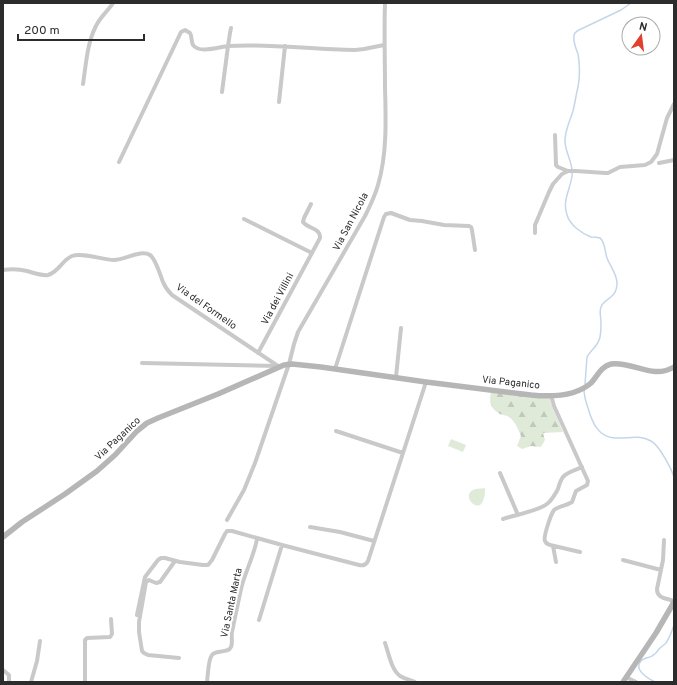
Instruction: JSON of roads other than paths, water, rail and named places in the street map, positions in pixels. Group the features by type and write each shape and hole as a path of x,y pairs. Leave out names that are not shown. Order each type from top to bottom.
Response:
{"street":[{"path":"83,84 93,33 98,22 113,3"},
{"name":"Via San Nicola","path":"289,364 299,329 367,213 378,186 382,170 386,126 384,45 385,3"},
{"path":"222,92 231,28"},
{"path":"118,162 181,32 185,30 189,32 193,45 198,48 205,49 249,45 357,50 384,45"},
{"path":"279,102 285,46"},
{"path":"555,135 556,165 568,171 608,173 620,167 644,166 650,163 657,154 667,118 674,104"},
{"path":"659,163 674,160"},
{"path":"535,233 535,225 551,187 560,176 568,171"},
{"name":"Via dei Villini","path":"258,353 320,238 321,235 318,232 304,223 304,218 311,204"},
{"path":"335,369 386,214 391,213 410,220 422,220 444,225 469,226 472,230 475,250"},
{"path":"244,219 312,253"},
{"name":"Via del Formello","path":"3,270 19,269 46,275 53,272 73,255 113,260 122,259 141,253 148,254 154,258 167,290 172,295 278,366"},
{"path":"396,378 401,328"},
{"name":"Via Paganico","path":"142,363 278,366 289,364 531,395 551,396 567,394 583,389 602,369 609,365 623,365 656,372 674,367"},
{"path":"227,520 244,490 252,471 289,364"},
{"name":"Via Paganico","path":"3,537 97,470 115,455 137,431 147,423 233,388 278,366"},
{"path":"137,615 143,581 158,560 161,558 166,558 175,561 203,565 209,564 224,534 228,531 363,566 367,562 426,382"},
{"path":"551,396 588,479 588,484 576,492 572,502 556,509 551,515 545,539 546,543 553,546 580,552"},
{"path":"336,431 403,453"},
{"path":"503,519 538,509 546,505 553,497 560,481 564,477 582,467"},
{"path":"500,473 518,514"},
{"path":"310,527 340,532 374,541"},
{"name":"Via Santa Marta","path":"208,682 210,659 212,654 215,652 228,650 231,647 232,631 241,588 257,539"},
{"path":"637,682 624,680 667,616 674,601 657,594 663,560 664,540"},
{"path":"259,620 282,545"},
{"path":"553,546 556,562"},
{"path":"623,560 661,570"},
{"path":"175,561 160,582 157,583 148,580 146,582 139,627 142,649 144,653 149,656 179,658"},
{"path":"85,682 85,640 87,638 110,637 112,634 110,619"},
{"path":"31,682 37,661 40,641"},
{"path":"386,643 397,672 403,677 416,682"},
{"path":"3,670 9,675 8,682"}],"waterway":[{"path":"585,384 587,357 598,343 600,337 601,307 613,295 617,283 616,276 607,258 602,240 600,238 591,237 576,228 568,219 565,205 572,176 571,163 565,145 565,137 574,108 579,75 579,58 574,43 574,36 578,30 621,10 631,3"},
{"path":"584,390 585,399 592,418 600,432 609,437 637,437 651,441 661,452 674,477"},
{"path":"655,682 640,671 639,664 642,660 651,657 666,643 674,625"}]}
